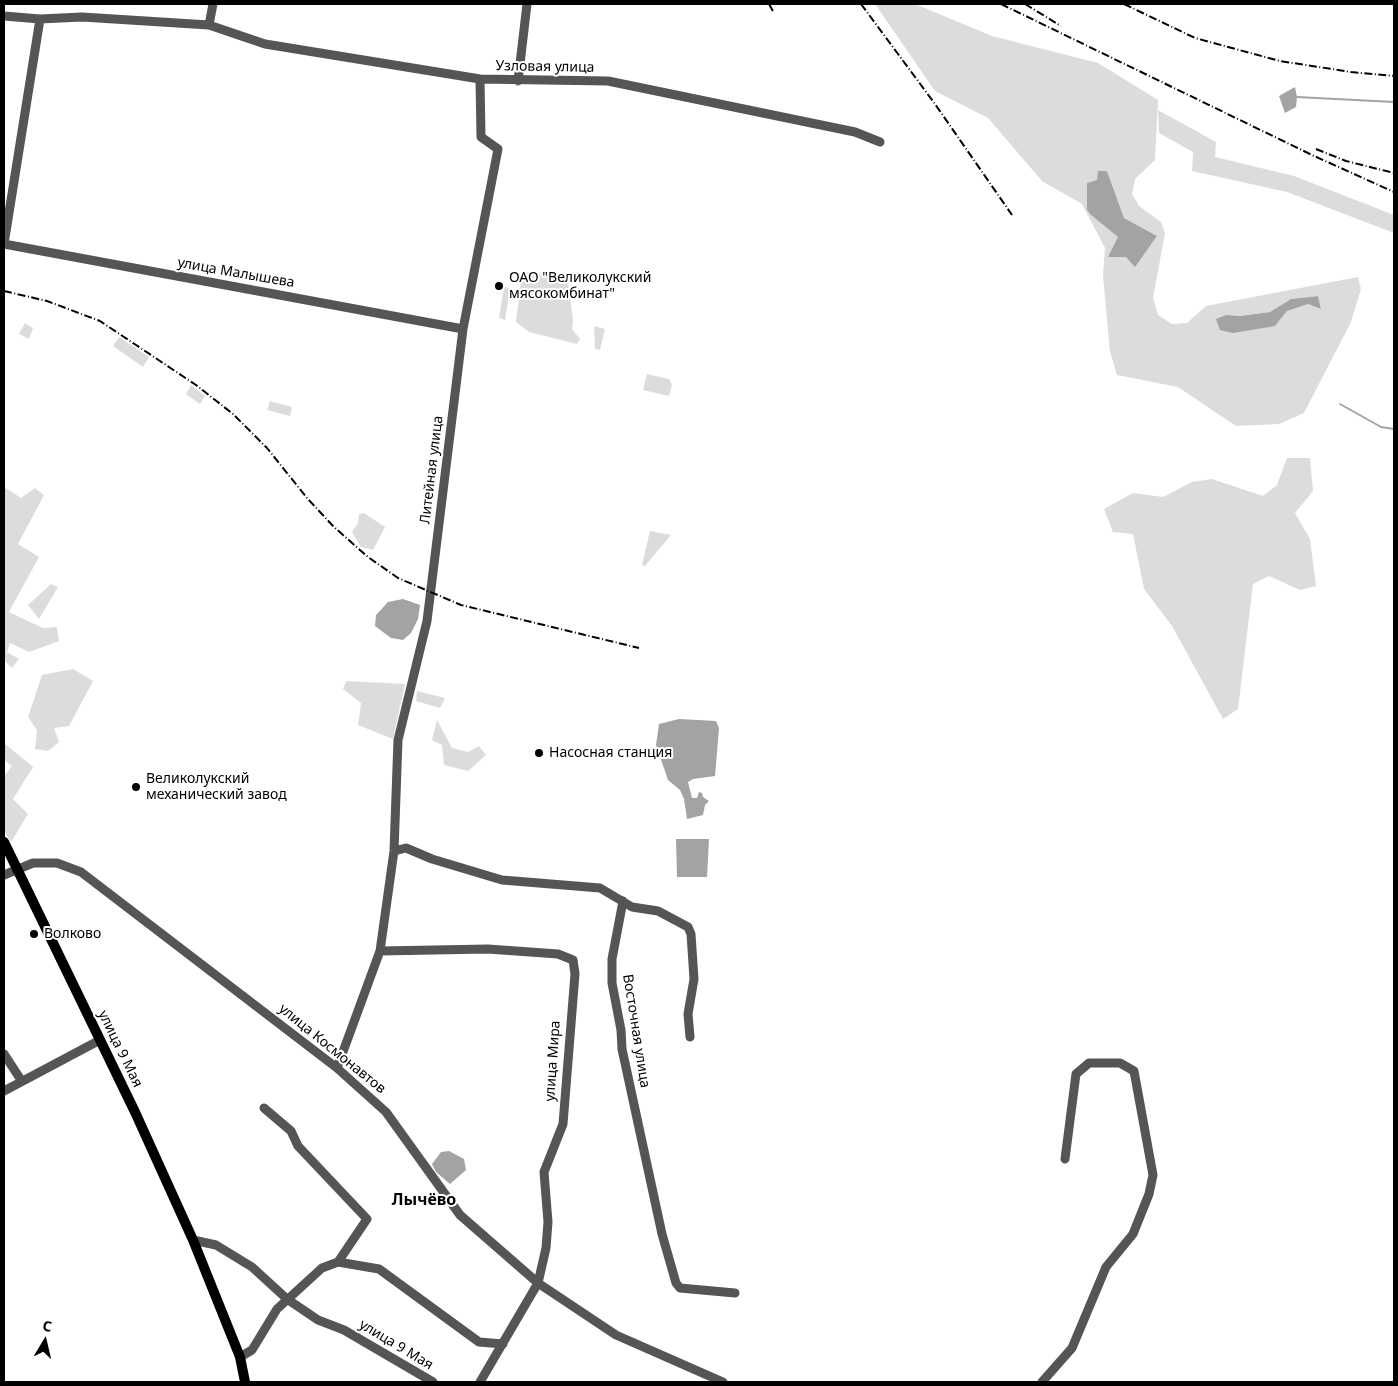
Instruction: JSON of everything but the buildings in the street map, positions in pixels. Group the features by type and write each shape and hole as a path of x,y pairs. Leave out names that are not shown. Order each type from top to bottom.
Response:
{"main road":[{"name":"улица 9 Мая","path":"4,842 100,1040 193,1240 240,1357 245,1382"}],"street":[{"path":"209,25 212,4"},
{"path":"518,81 527,4"},
{"name":"Узловая улица","path":"4,16 40,19 82,17 209,25 265,44 480,79 608,81 846,130 880,142"},
{"path":"4,244 40,19"},
{"name":"Литейная улица","path":"337,1068 380,951 394,851 395,762 398,740 427,621 463,329 498,149 481,137 480,79"},
{"name":"улица Малышева","path":"4,244 463,329"},
{"path":"394,851 406,848 432,859 502,880 600,888 632,907 658,911 690,929 694,980 688,1014 690,1038"},
{"name":"улица Космонавтов","path":"4,875 33,863 57,863 81,872 337,1068 386,1112 460,1214 538,1283 616,1335 723,1382"},
{"name":"Восточная улица","path":"622,901 612,958 612,983 621,1030 622,1049 662,1234 676,1283 680,1288 736,1293"},
{"name":"улица Мира","path":"380,951 488,948 558,954 573,960 575,974 563,1124 544,1172 548,1222 546,1248 538,1283 480,1382"},
{"path":"4,1091 21,1080 100,1040"},
{"path":"4,1054 21,1080"},
{"path":"1042,1382 1072,1348 1106,1267 1133,1234 1149,1194 1153,1175 1134,1071 1120,1063 1089,1063 1076,1074 1064,1159"},
{"path":"264,1108 291,1131 298,1146 367,1218 338,1262"},
{"name":"улица 9 Мая","path":"193,1240 216,1245 252,1267 287,1299 318,1320 344,1330 432,1382"},
{"path":"240,1357 252,1350 277,1309 287,1299 322,1268 338,1262 379,1269 479,1342 503,1344"}],"shaded area":[{"path":"875,4 915,4 992,36 1098,63 1158,100 1155,160 1135,179 1132,194 1139,206 1161,222 1165,233 1153,298 1158,315 1172,324 1187,323 1206,306 1358,277 1361,289 1351,322 1304,413 1279,424 1236,426 1178,387 1117,375 1110,352 1103,275 1105,248 1082,204 1042,181 988,118 935,91","holes":["1107,171 1124,218 1157,236 1135,266 1126,257 1118,237 1091,215 1087,183 1097,180","1318,296 1321,309 1308,304 1287,311 1275,326 1226,315 1240,316 1270,312 1291,299"]},
{"path":"1295,87 1296,107 1285,113 1279,96"},
{"path":"1158,110 1216,142 1215,157 1294,176 1394,215 1394,233 1287,192 1192,171 1193,152 1159,133"},
{"path":"1098,171 1107,171 1124,218 1157,236 1135,267 1126,257 1108,257 1118,237 1087,210 1087,183 1097,180"},
{"path":"527,272 567,275 573,321 572,329 580,339 577,344 529,332 516,322 521,281"},
{"path":"504,287 510,288 505,320 499,318"},
{"path":"1318,296 1321,309 1308,304 1287,311 1275,326 1233,333 1220,330 1216,319 1226,315 1240,316 1270,312 1291,299"},
{"path":"25,323 33,328 29,339 19,334"},
{"path":"594,326 605,329 600,350 595,349"},
{"path":"119,337 149,357 143,367 113,346"},
{"path":"647,374 669,379 672,385 669,396 643,390"},
{"path":"191,385 205,396 200,404 186,394"},
{"path":"270,401 292,407 290,416 267,410"},
{"path":"1287,458 1310,458 1313,491 1295,513 1310,539 1316,586 1300,590 1269,576 1253,584 1238,709 1223,719 1172,626 1144,589 1133,534 1113,532 1104,509 1133,493 1163,497 1192,482 1212,479 1263,496 1277,485"},
{"path":"4,487 21,498 35,488 44,495 18,544 39,557 9,612 43,628 57,627 59,641 29,652 10,643 7,652 19,659 12,668 4,660"},
{"path":"364,513 385,527 373,550 361,547 352,532 358,523 359,514"},
{"path":"650,531 671,535 645,566 642,565"},
{"path":"51,584 58,587 39,619 28,605"},
{"path":"403,599 420,605 418,619 411,633 403,640 391,638 375,626 376,615 388,602"},
{"path":"73,669 93,681 69,726 54,728 59,742 48,751 35,749 37,730 28,717 42,675"},
{"path":"346,681 405,684 393,739 358,725 361,703 343,689"},
{"path":"417,691 445,698 440,708 416,701"},
{"path":"679,719 716,721 719,728 715,776 693,779 688,782 692,798 697,798 699,792 709,801 705,805 703,815 687,819 684,799 680,790 668,780 656,745 659,724"},
{"path":"437,720 452,748 468,752 479,746 486,755 468,771 444,765 442,745 432,740"},
{"path":"4,743 33,767 13,799 28,814 11,842 4,831 4,776 12,766 4,760"},
{"path":"676,839 709,839 707,877 677,877"},
{"path":"449,1151 464,1159 466,1170 450,1184 436,1172 432,1164 441,1152"}],"waterway":[{"path":"1297,97 1394,102"},
{"path":"1340,404 1381,427 1394,429"}],"railway":[{"path":"769,4 774,13"},
{"path":"861,4 935,104 1012,215"},
{"path":"1001,4 1312,155 1394,192"},
{"path":"1025,4 1061,26"},
{"path":"1124,4 1195,38 1280,61 1351,72 1394,76"},
{"path":"1316,149 1346,161 1394,173"},
{"path":"4,291 47,301 100,321 196,385 233,414 267,448 307,498 334,527 368,557 398,578 461,605 639,648"}],"place":[{"name":"ОАО \"Великолукский мясокомбинат\"","path":"499,286"},
{"name":"Насосная станция","path":"539,753"},
{"name":"Великолукский механический завод","path":"136,787"},
{"name":"Волково","path":"34,934"}],"district":[{"name":"Лычёво","path":"424,1200"}]}
